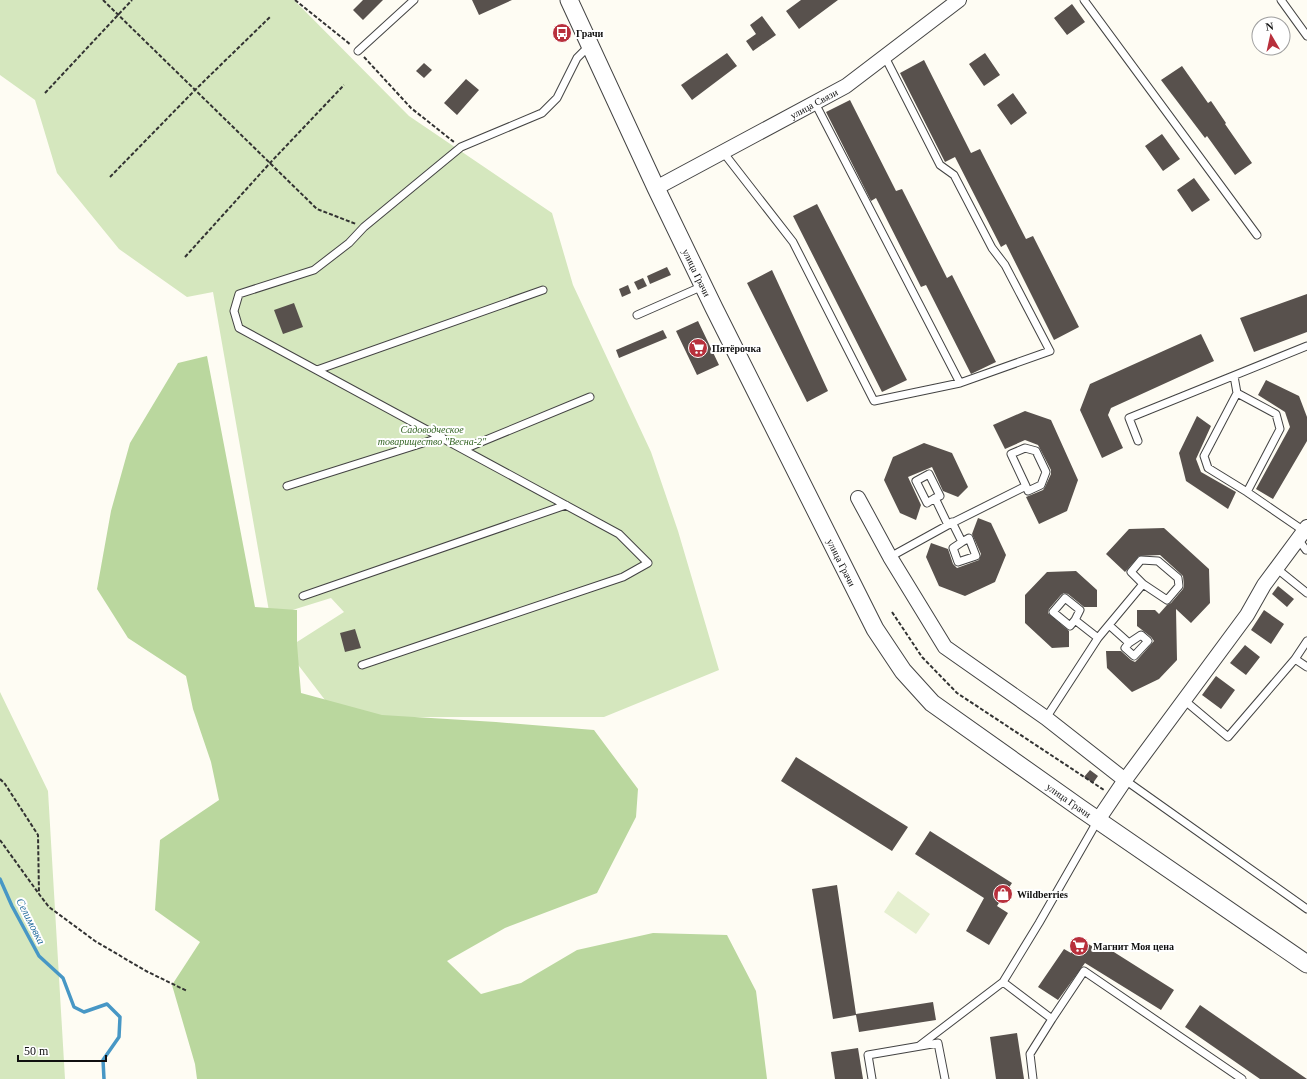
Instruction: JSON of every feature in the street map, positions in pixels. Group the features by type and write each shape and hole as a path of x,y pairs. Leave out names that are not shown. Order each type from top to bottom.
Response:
{"street":[{"name":"улица Грачи","path":"569,0 703,286 875,629 903,671 932,703 1098,820 1307,964"},
{"name":"улица Связи","path":"656,188 846,86 960,0"},
{"path":"858,498 890,557 945,648 1046,718 1125,780"},
{"path":"1098,820 1125,780 1184,700 1198,686 1225,653 1248,619 1276,568 1304,537"}],"lane":[{"path":"358,51 414,0"},
{"path":"1084,0 1257,235"},
{"path":"1281,0 1307,36"},
{"path":"362,665 623,577 648,563 619,534 239,328 234,311 239,294 314,270 349,243 364,227 461,147 542,113 557,98 577,58 590,45"},
{"path":"723,152 793,242 874,401 960,383 1050,351 1005,265 992,248 954,175 940,165 886,57"},
{"path":"815,103 960,383"},
{"path":"637,315 703,286"},
{"path":"317,370 543,290"},
{"path":"1138,441 1129,418 1307,346"},
{"path":"1234,376 1237,393 1204,456 1208,468 1247,492 1304,537"},
{"path":"1237,393 1276,414 1280,429 1247,492"},
{"path":"464,449 590,397"},
{"path":"287,486 442,437"},
{"path":"1025,448 1036,451 1046,472 1042,485 1028,491 1026,486 1011,454 1025,448"},
{"path":"890,557 950,523 1026,486"},
{"path":"935,498 962,542"},
{"path":"304,596 566,505"},
{"path":"1141,560 1158,561 1178,578 1179,586 1167,600 1143,584 1131,572 1141,560"},
{"path":"1276,568 1307,593"},
{"path":"1046,718 1098,638 1143,584"},
{"path":"1075,620 1098,638"},
{"path":"1108,625 1129,643"},
{"path":"1184,700 1228,737 1295,659 1307,641"},
{"path":"1295,659 1307,667"},
{"path":"1125,780 1307,909"},
{"path":"918,1046 1003,982 1039,923 1098,820"},
{"path":"1033,1079 1030,1054 1084,971 1242,1079"},
{"path":"1003,982 1052,1019"},
{"path":"872,1079 868,1056 938,1043 945,1079"}],"path":[{"path":"103,0 317,209 364,227"},
{"path":"45,93 132,0"},
{"path":"295,0 358,51 411,108 461,147"},
{"path":"110,177 195,90 271,16"},
{"path":"185,256 344,85"},
{"path":"892,612 922,657 957,693 1114,796"},
{"path":"0,779 38,835 39,894"},
{"path":"0,840 49,907 95,941 146,971 187,992"}],"green space":[{"name":"Садоводческое товарищество \"Весна-2\"","path":"0,0 294,0 409,116 552,213 573,285 651,452 678,531 719,670 604,717 338,717 286,649 344,612 331,598 270,617 213,292 187,297 119,249 57,173 35,100 0,75"},
{"path":"207,356 255,607 297,610 297,644 301,693 382,715 594,730 638,789 636,817 597,893 505,928 447,961 481,994 521,983 577,950 653,933 727,935 756,991 767,1079 197,1079 195,1064 172,985 200,942 155,910 160,840 219,800 211,762 193,709 186,676 128,638 97,589 111,511 130,443 178,363"},
{"path":"0,692 48,791 65,1079 0,1079"},
{"path":"898,891 930,914 916,934 884,912"}],"building":[{"path":"363,0 383,0 363,20 353,10"},
{"path":"472,0 512,0 479,15"},
{"path":"801,0 838,0 799,29 786,11"},
{"path":"1072,4 1085,22 1067,35 1054,18"},
{"path":"762,16 776,35 753,51 746,41 756,34 750,25"},
{"path":"727,53 737,66 692,100 681,85"},
{"path":"985,53 1000,75 984,86 969,64"},
{"path":"924,60 971,153 980,149 1026,239 1033,236 1079,327 1054,340 1006,244 1001,247 955,157 945,162 900,73"},
{"path":"424,63 432,70 424,78 416,71"},
{"path":"1182,66 1208,103 1211,101 1252,163 1235,175 1207,136 1205,138 1161,80"},
{"path":"466,79 479,90 457,115 444,103"},
{"path":"1013,93 1027,113 1011,125 997,105"},
{"path":"850,100 896,191 902,189 947,278 952,275 996,362 971,374 926,285 921,287 876,198 871,201 826,112"},
{"path":"1162,134 1180,159 1163,171 1145,146"},
{"path":"1194,178 1210,200 1192,212 1177,190"},
{"path":"817,204 907,380 882,392 793,216"},
{"path":"667,267 671,275 650,284 647,276"},
{"path":"772,270 828,391 807,402 747,283"},
{"path":"643,278 647,286 638,290 634,282"},
{"path":"628,285 631,293 622,297 619,289"},
{"path":"1307,294 1307,332 1254,352 1240,318"},
{"path":"294,303 303,327 283,334 274,310"},
{"name":"Пятёрочка","path":"698,321 719,365 697,375 676,331"},
{"path":"663,330 667,338 619,358 616,350"},
{"path":"1201,334 1214,361 1111,408 1108,415 1123,448 1102,458 1080,410 1090,384"},
{"path":"1266,380 1299,396 1307,417 1307,441 1273,499 1256,489 1290,427 1285,412 1258,395"},
{"path":"1025,411 1051,420 1078,480 1067,511 1039,524 1026,497 1043,490 1051,474 1051,470 1038,445 1025,440 1005,449 993,425"},
{"path":"1197,416 1211,426 1196,459 1201,472 1236,492 1228,509 1186,481 1179,453"},
{"path":"924,443 952,453 968,487 958,497 943,491 932,467 908,477 921,505 916,520 900,513 884,480 893,457"},
{"path":"978,518 991,523 1006,555 995,582 965,596 939,586 926,557 931,543 948,549 953,564 957,568 979,560 981,554 972,534"},
{"path":"1164,528 1209,569 1210,603 1191,623 1176,609 1177,660 1159,679 1132,692 1107,668 1106,651 1121,651 1135,662 1154,641 1137,626 1137,610 1155,610 1159,614 1183,589 1183,576 1160,555 1139,556 1125,572 1106,554 1129,529"},
{"path":"1076,571 1097,590 1097,607 1084,607 1068,594 1064,593 1061,595 1049,609 1048,613 1069,631 1069,647 1052,648 1025,623 1025,595 1047,572"},
{"path":"1278,586 1294,599 1287,607 1272,594"},
{"path":"1264,610 1284,624 1271,644 1251,630"},
{"path":"355,629 361,648 345,652 340,633"},
{"path":"1245,645 1260,657 1246,675 1230,663"},
{"path":"1216,676 1235,690 1221,709 1202,695"},
{"path":"796,757 908,827 892,851 781,781"},
{"path":"1090,770 1098,776 1093,783 1084,777"},
{"path":"930,831 1012,883 997,906 1008,913 989,945 966,931 984,898 915,854"},
{"path":"837,885 856,1014 933,1002 936,1020 859,1032 856,1015 833,1019 812,889"},
{"path":"1080,939 1095,948 1098,942 1174,990 1161,1010 1085,963 1058,1000 1038,987 1064,949 1071,953"},
{"path":"1200,1005 1307,1079 1260,1079 1185,1027"},
{"path":"1017,1033 1024,1079 996,1079 990,1037"},
{"path":"858,1048 863,1079 835,1079 831,1052"}],"waterway":[{"name":"Селимовка","path":"0,879 12,906 39,956 63,978 74,1007 84,1012 107,1004 120,1017 119,1037 103,1060 104,1079"}],"place":[{"name":"Грачи","path":"562,33"},
{"name":"Пятёрочка","path":"698,348"},
{"name":"Wildberries","path":"1003,894"},
{"name":"Магнит Моя цена","path":"1079,946"}]}
